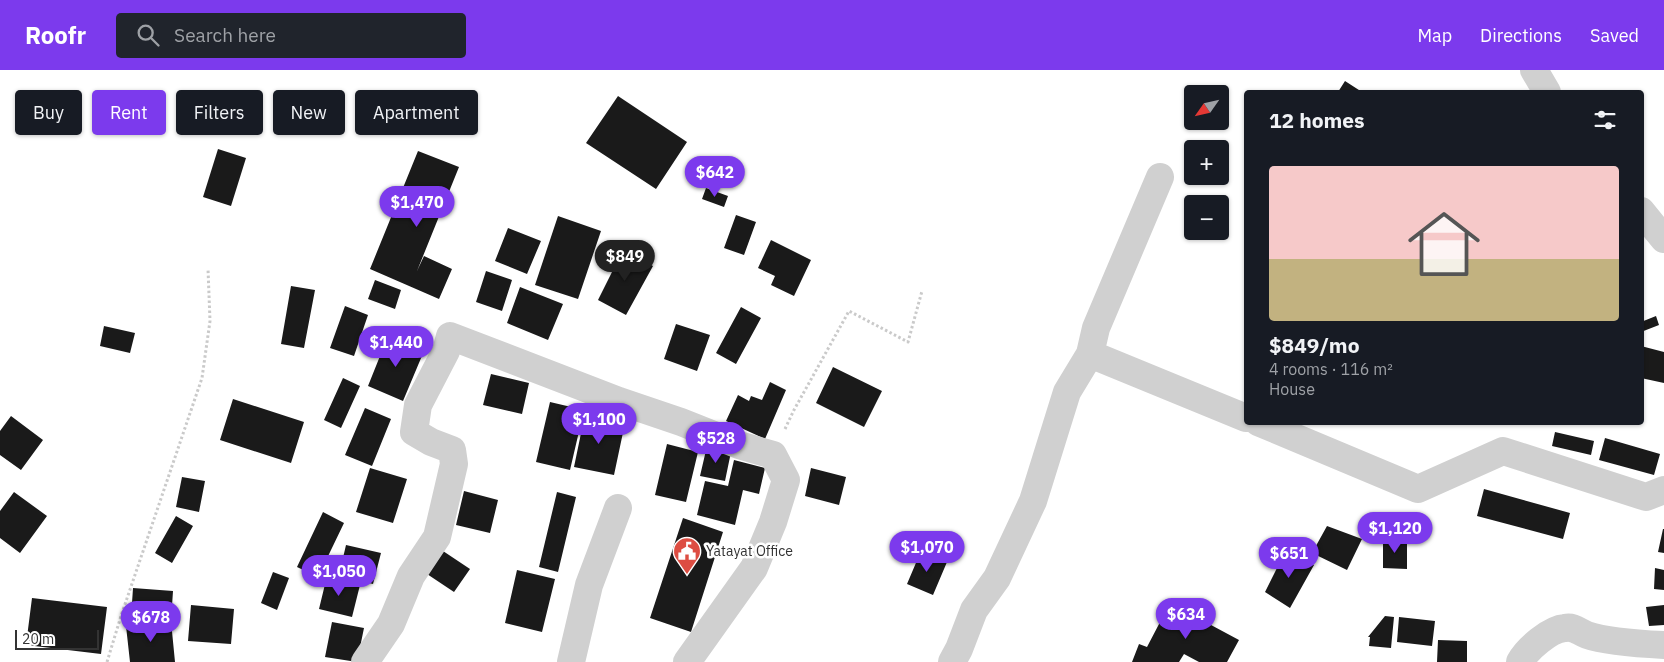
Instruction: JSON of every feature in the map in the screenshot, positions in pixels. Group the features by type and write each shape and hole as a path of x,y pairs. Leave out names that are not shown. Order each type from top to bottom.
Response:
{"street":[{"path":"1534,70 1546,90"},
{"path":"952,662 974,610 997,578 1033,501 1067,392 1090,354 1096,328 1160,177"},
{"path":"1644,215 1664,239"},
{"path":"365,662 391,624 411,576 437,538 454,464 452,450 431,442 414,432 418,405 446,351 450,336 610,398 681,422 739,445 773,455 786,480 773,522 754,568 687,662"},
{"path":"1090,354 1244,417"},
{"path":"1265,425 1418,489 1503,451 1646,497 1664,490"},
{"path":"571,662 589,585 618,508"},
{"path":"1520,662 1523,656 1544,637 1555,630 1572,627 1586,635 1611,640 1664,645"}],"path":[{"path":"107,662 202,378 210,321 208,269"},
{"path":"773,455 794,410 849,311 908,342 922,291"}],"building":[{"path":"1345,81 1359,90 1339,90"},
{"path":"618,96 687,142 656,189 586,143"},
{"path":"218,149 246,158 231,206 203,197"},
{"path":"418,151 459,167 417,271 424,256 452,269 439,299 370,269"},
{"path":"706,188 728,196 724,207 702,199"},
{"path":"736,215 756,222 744,255 724,248"},
{"path":"558,216 601,231 578,299 535,285"},
{"path":"508,228 541,241 527,274 495,261"},
{"path":"771,240 811,260 794,296 771,285 775,276 758,268"},
{"path":"623,250 653,266 626,315 598,300"},
{"path":"486,271 512,280 502,311 476,302"},
{"path":"375,280 401,290 395,309 368,299"},
{"path":"291,286 315,290 304,348 281,344"},
{"path":"520,287 563,304 548,340 507,323"},
{"path":"345,306 368,315 354,356 330,348"},
{"path":"741,307 761,318 736,364 716,353"},
{"path":"1656,316 1659,325 1644,331 1644,321"},
{"path":"676,324 710,335 697,371 664,359"},
{"path":"104,326 135,333 130,353 100,346"},
{"path":"388,336 424,351 403,401 368,386"},
{"path":"1644,347 1664,352 1664,383 1644,379"},
{"path":"833,367 882,391 864,427 816,403"},
{"path":"491,374 529,383 522,414 483,405"},
{"path":"343,378 360,386 341,428 324,420"},
{"path":"770,382 786,390 765,439 726,421 738,395 749,401 751,396 762,400"},
{"path":"233,399 304,422 291,463 220,440"},
{"path":"550,402 584,410 570,470 536,462"},
{"path":"365,408 391,419 372,466 345,455"},
{"path":"585,414 625,423 614,475 574,467"},
{"path":"11,416 43,440 21,470 0,455 0,431"},
{"path":"1555,432 1594,441 1591,455 1552,446"},
{"path":"1605,438 1660,454 1654,475 1599,460"},
{"path":"667,444 698,452 686,502 655,495"},
{"path":"707,446 731,452 725,481 700,476"},
{"path":"734,460 765,468 759,494 743,490 735,525 697,515 705,481 728,486"},
{"path":"370,468 407,479 393,523 356,512"},
{"path":"811,468 846,477 839,505 805,496"},
{"path":"182,477 205,481 199,512 176,507"},
{"path":"1484,489 1570,513 1563,539 1477,516"},
{"path":"464,491 498,500 490,533 456,525"},
{"path":"14,492 47,516 20,553 0,538 0,511"},
{"path":"557,492 576,497 558,572 539,567"},
{"path":"323,512 344,523 318,577 297,567"},
{"path":"176,516 193,526 172,563 155,553"},
{"name":"Yatayat Office","path":"683,518 723,532 691,632 650,618"},
{"path":"1327,526 1362,539 1347,570 1312,553"},
{"path":"1664,529 1664,553 1658,552"},
{"path":"1383,539 1407,539 1407,569 1383,568"},
{"path":"346,545 381,553 373,584 339,575"},
{"path":"440,549 470,569 454,592 424,572"},
{"path":"1286,550 1314,565 1290,608 1265,592"},
{"path":"921,551 947,562 933,595 907,584"},
{"path":"1655,568 1664,570 1664,590 1654,589"},
{"path":"517,570 555,579 542,632 505,623"},
{"path":"273,572 289,578 277,610 261,603"},
{"path":"327,576 360,585 352,617 319,609"},
{"path":"133,588 173,591 171,621 131,618"},
{"path":"32,598 107,607 101,654 26,645"},
{"path":"1170,603 1239,640 1227,662 1199,662 1184,654 1179,662 1132,662 1139,644 1147,647"},
{"path":"191,605 234,609 231,644 188,641"},
{"path":"1664,605 1664,625 1649,626 1646,607"},
{"path":"1385,616 1394,617 1391,648 1369,646 1370,637 1368,637"},
{"path":"1399,617 1435,621 1432,646 1397,642"},
{"path":"171,621 175,662 130,662 126,626"},
{"path":"332,622 364,628 357,662 325,657"},
{"path":"1438,640 1467,641 1467,662 1437,662"}],"place":[{"name":"Yatayat Office","path":"687,575"}]}
